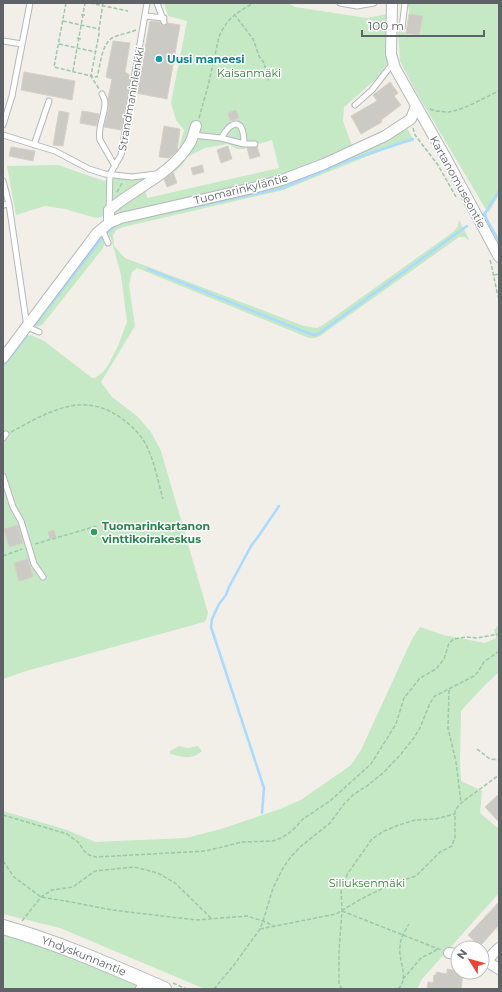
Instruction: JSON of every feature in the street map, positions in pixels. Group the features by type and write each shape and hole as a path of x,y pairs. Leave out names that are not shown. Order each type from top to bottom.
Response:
{"main road":[{"name":"Yhdyskunnantie","path":"3,927 57,944 99,960 141,984 164,989"}],"street":[{"path":"392,3 391,54 401,80 416,106 411,119"},
{"name":"Kartanomuseontie","path":"416,106 446,158 499,257"},
{"name":"Tuomarinkyläntie","path":"105,226 121,218 282,180 324,164 378,139 411,119"},
{"path":"3,358 97,234 105,226 109,210 123,198 172,166 190,143 194,130"},
{"path":"490,956 499,948"},
{"path":"490,964 499,969"}],"lane":[{"path":"3,125 12,96 30,3"},
{"name":"Strandmaninlenkki","path":"110,174 121,155 147,3"},
{"path":"145,16 164,20 158,3"},
{"path":"340,3 357,6 374,3"},
{"path":"402,28 404,3"},
{"path":"3,41 22,44"},
{"path":"355,105 375,87 394,62"},
{"path":"102,94 105,102 99,136 115,166"},
{"path":"34,145 49,101"},
{"path":"221,138 229,126 237,125 241,127 243,131 244,144"},
{"path":"194,130 236,143 255,144"},
{"path":"3,135 55,151 89,169 132,177 162,173"},
{"path":"109,210 110,174"},
{"path":"3,181 9,204 27,327 38,332"},
{"path":"3,205 9,204"},
{"path":"105,226 108,243"},
{"path":"3,476 13,507 21,521 34,564 43,577"}],"path":[{"path":"66,3 59,33 54,67 97,77 104,46 109,40 115,36 143,27"},
{"path":"73,71 85,3"},
{"path":"90,3 103,4 128,11"},
{"path":"194,130 208,86 218,37 234,14 254,3"},
{"path":"102,94 91,76 103,4"},
{"path":"234,14 253,39 265,67 269,82"},
{"path":"63,21 99,29"},
{"path":"58,44 96,52"},
{"path":"416,106 447,112 470,105 499,90"},
{"path":"411,119 415,135 438,165 457,200"},
{"path":"488,255 494,275 494,285 499,299"},
{"path":"494,275 499,274"},
{"path":"5,436 56,410 72,405 88,404 110,412 118,416 132,427 144,441 148,449 163,498"},
{"path":"3,556 34,544 96,526"},
{"path":"3,815 67,834 80,843 84,851 89,855 96,857 206,851 242,842 273,841 281,838 303,819 330,801 371,764 396,724 404,698 420,678 436,669 444,659 449,643 454,639 467,637 477,638 499,634"},
{"path":"214,989 260,929 273,888 290,858 300,847 330,823 344,804 354,794 367,786 382,773 400,754 420,728 433,699 474,676 484,662 499,651"},
{"path":"449,690 448,728 456,762 461,803"},
{"path":"477,749 490,759 499,760"},
{"path":"260,929 330,916 394,883 416,876 440,852 452,846 455,837 455,810 461,803 499,775"},
{"path":"342,989 339,984 339,952 342,911 341,887 348,873 372,839 399,825 416,820 435,819 455,814"},
{"path":"3,861 14,877 40,897 119,911 196,920 247,916 274,926"},
{"path":"21,922 40,897 52,890 73,887 95,871 134,867 158,873 175,883 212,919"},
{"path":"342,911 450,952"},
{"path":"403,979 399,948 402,935 409,924"},
{"path":"400,988 403,979 421,958 433,952 437,948"}],"green space":[{"name":"Kaisanmäki","path":"164,3 288,3 295,7 367,18 387,14 390,60 376,79 344,107 343,121 352,146 302,168 260,181 96,218 65,209 45,206 16,215 7,166 58,165 104,181 127,173 154,173 176,159 184,130 176,120 171,103 187,21 168,16","holes":["272,140 279,168 147,198 145,189 162,175 176,171 187,157 205,148 228,144 237,149 243,149"]},
{"path":"406,3 499,3 499,195 488,213 415,90 400,61 398,31 419,35 422,16 409,14 409,9"},
{"name":"Tuomarinkartanon vinttikoirakeskus","path":"406,126 414,141 398,144 283,190 123,227 116,230 113,235 114,246 125,258 304,326 317,328 453,232 458,226 459,220 470,241 465,237 459,237 320,336 315,338 309,338 137,268 132,272 129,285 135,326 101,382 112,397 137,416 151,432 161,451 208,613 206,620 204,622 26,671 3,679 3,364 25,337 31,335 44,341 92,378 95,378 107,367 118,346 127,322 121,275 108,230 112,225 270,187"},
{"path":"102,237 105,241 103,248 43,324 38,327 35,326 98,239"},
{"name":"Siliuksenmäki","path":"499,625 499,672 461,711 460,763 461,781 482,791 480,813 499,829 499,893 457,940 450,940 450,948 422,979 417,989 205,989 60,928 3,914 3,811 67,830 95,842 186,838 221,829 280,809 301,800 351,765 361,750 412,639 420,627 443,635 485,643 496,638 494,630"},
{"path":"179,746 188,748 198,746 202,751 191,757 170,754 170,751"},
{"path":"3,934 95,966 146,989 3,989"}],"building":[{"path":"409,14 423,16 419,35 406,33"},
{"name":"Uusi maneesi","path":"150,21 160,22 161,25 164,26 168,23 180,25 167,99 136,93"},
{"path":"113,41 130,43 125,72 131,76 121,130 104,127 109,108 108,99 112,79 106,77"},
{"path":"24,72 75,81 72,100 21,90"},
{"path":"390,82 398,93 394,96 401,105 381,120 382,122 361,134 351,116 377,101 373,95"},
{"path":"236,110 239,118 230,121 228,113"},
{"path":"59,111 69,113 63,146 53,145"},
{"path":"82,111 99,114 96,126 80,123"},
{"path":"164,126 180,129 177,151 169,158 159,157"},
{"path":"228,146 232,159 221,163 217,150"},
{"path":"11,147 35,151 33,161 9,156"},
{"path":"257,147 260,156 250,159 247,148"},
{"path":"202,165 204,172 193,175 191,168"},
{"path":"173,172 177,183 167,187 164,179"},
{"path":"18,525 23,543 9,547 4,529"},
{"path":"54,530 56,537 50,539 48,532"},
{"path":"28,559 33,577 19,581 14,563"},
{"path":"499,794 499,822 485,807"},
{"path":"499,902 499,925 485,940 473,940 468,935"},
{"path":"447,969 450,970 450,980 462,980 461,989 427,989 428,982 433,983 436,972 447,974"}],"waterway":[{"path":"169,212 283,188 341,163 413,139"},
{"path":"481,216 485,213 499,191"},
{"path":"485,213 486,218 499,241"},
{"path":"108,232 116,225"},
{"path":"148,269 314,335 318,334 467,226"},
{"path":"35,325 102,238"},
{"path":"3,366 27,336"},
{"path":"262,813 264,788 211,627 212,619 219,604 226,595 251,546 279,506"}],"place":[{"name":"Uusi maneesi","path":"159,59"},
{"name":"Tuomarinkartanon vinttikoirakeskus","path":"94,532"}]}
